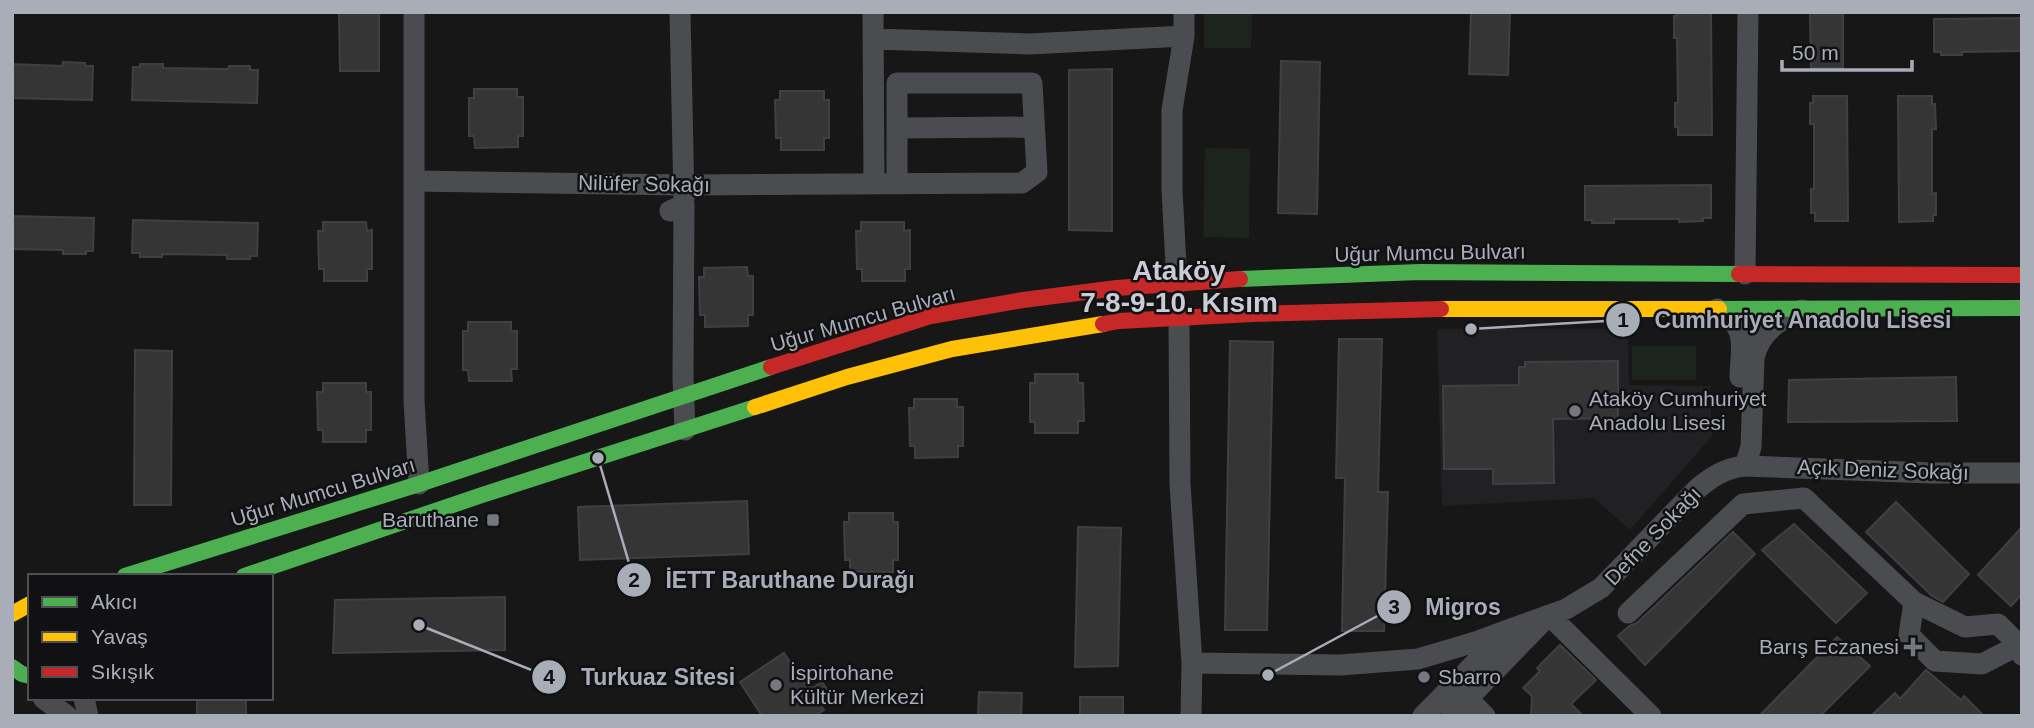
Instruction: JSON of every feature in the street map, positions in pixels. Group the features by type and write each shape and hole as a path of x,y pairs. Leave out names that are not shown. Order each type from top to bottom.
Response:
{"main road":[{"name":"Uğur Mumcu Bulvarı","path":"250,574 470,499 847,377 953,349 1119,321 1244,279 1420,272 1745,291 2022,275"},
{"name":"Uğur Mumcu Bulvarı","path":"131,574 419,484 931,316 1023,300 1117,288 1253,314 1418,309 1717,309 1745,291 1806,309 2022,308"},
{"path":"12,614 27,597"}],"street":[{"path":"414,12 414,401 419,484"},
{"path":"681,12 679,200 685,430"},
{"path":"873,12 874,183"},
{"path":"1184,12 1184,36 1172,110 1172,191 1178,301 1180,484 1192,663 1191,716"},
{"path":"1745,291 1748,12"},
{"path":"873,39 1030,44 1184,36"},
{"path":"897,128 1034,127 1032,83 897,83 897,128 897,183"},
{"name":"Nilüfer Sokağı","path":"414,181 679,200 874,183 1022,183 1037,172 1034,127"},
{"path":"1717,309 1735,320 1741,332 1738,439 1745,466"},
{"path":"1745,466 1751,447 1756,349 1776,324 1806,309"},
{"name":"Defne Sokağı","path":"1192,663 1340,666 1418,659 1508,630 1566,609 1601,588 1696,490 1708,480 1733,467 1745,466"},
{"name":"Açık Deniz Sokağı","path":"1745,466 1931,473 2022,473"},
{"path":"1628,612 1743,504 1804,498 1914,602 1965,627 1998,624 2020,650 1982,664 1935,661 1909,635 1914,602"},
{"path":"1423,716 1461,692 1549,615 1651,716"},
{"path":"1451,716 1461,692 1508,630"},
{"path":"1461,692 1485,716"},
{"path":"46,700 67,716"}],"shaded area":[{"path":"1204,12 1252,12 1251,48 1204,48"},
{"path":"1205,148 1250,149 1249,238 1203,237"},
{"name":"Ataköy Cumhuriyet Anadolu Lisesi","path":"1437,329 1628,329 1629,385 1710,386 1712,436 1630,530 1594,498 1442,506"},
{"path":"1632,346 1696,346 1696,380 1632,380"}],"building":[{"path":"339,12 379,12 379,71 340,71"},
{"path":"1471,12 1510,12 1508,75 1469,74"},
{"path":"1677,12 1711,12 1712,135 1678,135 1678,127 1675,127 1675,103 1678,103 1674,16 1677,16"},
{"path":"1810,12 1843,12 1843,68 1811,68"},
{"path":"2022,18 2022,51 1962,52 1962,55 1941,55 1941,52 1934,52 1934,19"},
{"path":"1281,61 1320,62 1317,214 1278,213"},
{"path":"63,62 93,66 92,100 12,98 12,64 63,66"},
{"path":"140,64 163,64 163,68 228,69 229,66 250,66 250,70 258,70 257,103 132,100 133,67 140,67"},
{"path":"1112,69 1112,231 1069,230 1069,70"},
{"path":"474,89 517,89 517,97 523,97 523,136 518,136 518,147 475,148 474,136 469,136 469,98 474,98"},
{"path":"780,91 824,91 824,100 829,100 829,138 824,138 824,150 781,150 781,138 776,138 775,100 780,100"},
{"path":"1813,96 1847,96 1848,221 1815,221 1815,213 1811,213 1811,189 1814,189 1814,124 1810,124 1810,103 1813,103"},
{"path":"1898,96 1932,96 1932,104 1935,104 1936,129 1932,129 1932,194 1936,193 1936,215 1933,215 1933,221 1899,222"},
{"path":"1711,185 1711,218 1703,218 1703,221 1614,219 1614,223 1592,223 1592,220 1585,220 1585,186"},
{"path":"12,216 94,218 93,251 86,251 86,254 63,254 63,250 12,249"},
{"path":"133,220 258,223 257,256 250,256 250,259 227,259 227,255 162,254 162,257 140,257 140,253 132,253"},
{"path":"323,222 366,222 367,231 372,230 372,269 367,269 367,281 324,281 324,269 319,269 318,231 323,231"},
{"path":"861,222 904,222 904,231 910,230 910,269 905,269 905,281 862,281 862,269 857,269 856,231 861,231"},
{"path":"747,267 748,276 753,276 753,315 748,315 748,326 705,327 705,315 700,315 699,277 704,277 704,268"},
{"path":"468,322 511,322 511,331 517,331 517,369 511,369 512,381 469,381 468,370 463,370 463,331 468,331"},
{"path":"1339,339 1382,339 1378,492 1388,492 1384,631 1342,631 1345,478 1336,478"},
{"path":"1230,341 1273,342 1267,630 1225,630"},
{"path":"135,350 172,351 171,505 134,505"},
{"path":"1618,361 1618,418 1553,419 1554,483 1493,484 1493,469 1444,469 1443,386 1519,385 1519,367 1525,367 1525,362"},
{"path":"1035,374 1078,374 1078,383 1083,383 1084,421 1078,421 1078,433 1035,433 1035,422 1030,422 1030,383 1035,383"},
{"path":"1956,377 1957,421 1788,422 1789,380"},
{"path":"323,383 366,383 366,392 371,392 371,430 366,430 366,442 323,442 323,430 318,430 317,392 323,392"},
{"path":"914,399 957,399 957,407 963,407 963,446 958,446 958,457 915,458 915,446 910,446 909,408 914,408"},
{"path":"747,501 749,554 580,560 578,507"},
{"path":"1896,502 1969,574 1943,602 1932,596 1866,532"},
{"path":"849,513 893,513 893,522 898,522 898,560 893,560 893,572 850,572 850,560 845,560 844,522 849,522"},
{"path":"1794,524 1867,593 1836,623 1762,550"},
{"path":"1078,527 1121,528 1118,666 1075,667"},
{"path":"2022,527 2022,594 2011,606 1978,575"},
{"path":"1733,532 1755,554 1645,665 1618,636 1637,623"},
{"path":"505,597 505,650 333,653 335,600"},
{"path":"1837,637 1870,666 1820,716 1759,716"},
{"path":"1560,645 1596,680 1571,704 1583,716 1531,716 1532,696 1523,688 1540,671 1537,668"},
{"name":"İspirtohane Kültür Merkezi","path":"784,653 804,683 807,681 812,688 822,682 831,695 819,703 824,710 814,716 762,716 740,682"},
{"path":"1926,670 1961,700 1964,696 1984,716 1871,716 1895,693 1900,699"},
{"path":"979,692 1022,693 1021,716 978,716"},
{"path":"1080,697 1123,697 1123,716 1080,716"},
{"path":"197,700 246,700 246,716 197,716"}],"traffic: fast":[{"path":"1240,279 1420,272 1739,274"},
{"path":"1719,309 2022,308"},
{"path":"131,574 419,484 771,367"},
{"path":"250,574 482,495 755,407"},
{"path":"12,667 28,676"}],"traffic: slow":[{"path":"1441,309 1719,309"},
{"path":"755,407 847,377 952,349 1103,324"},
{"path":"12,614 28,605"}],"traffic: jam":[{"path":"1739,274 2022,275"},
{"path":"771,367 931,316 1023,300 1117,288 1240,279"},
{"path":"1103,324 1253,314 1441,309"}],"place":[{"name":"Cumhuriyet Anadolu Lisesi","path":"1471,329"},
{"name":"Ataköy Cumhuriyet Anadolu Lisesi","path":"1575,411"},
{"name":"İETT Baruthane Durağı","path":"598,458"},
{"name":"Baruthane","path":"493,520"},
{"name":"Turkuaz Sitesi","path":"419,625"},
{"name":"Barış Eczanesi","path":"1913,647"},
{"name":"Migros","path":"1268,675"},
{"name":"Sbarro","path":"1424,677"},
{"name":"İspirtohane Kültür Merkezi","path":"776,685"}],"district":[{"name":"Ataköy 7-8-9-10. Kısım","path":"1179,286"}]}
